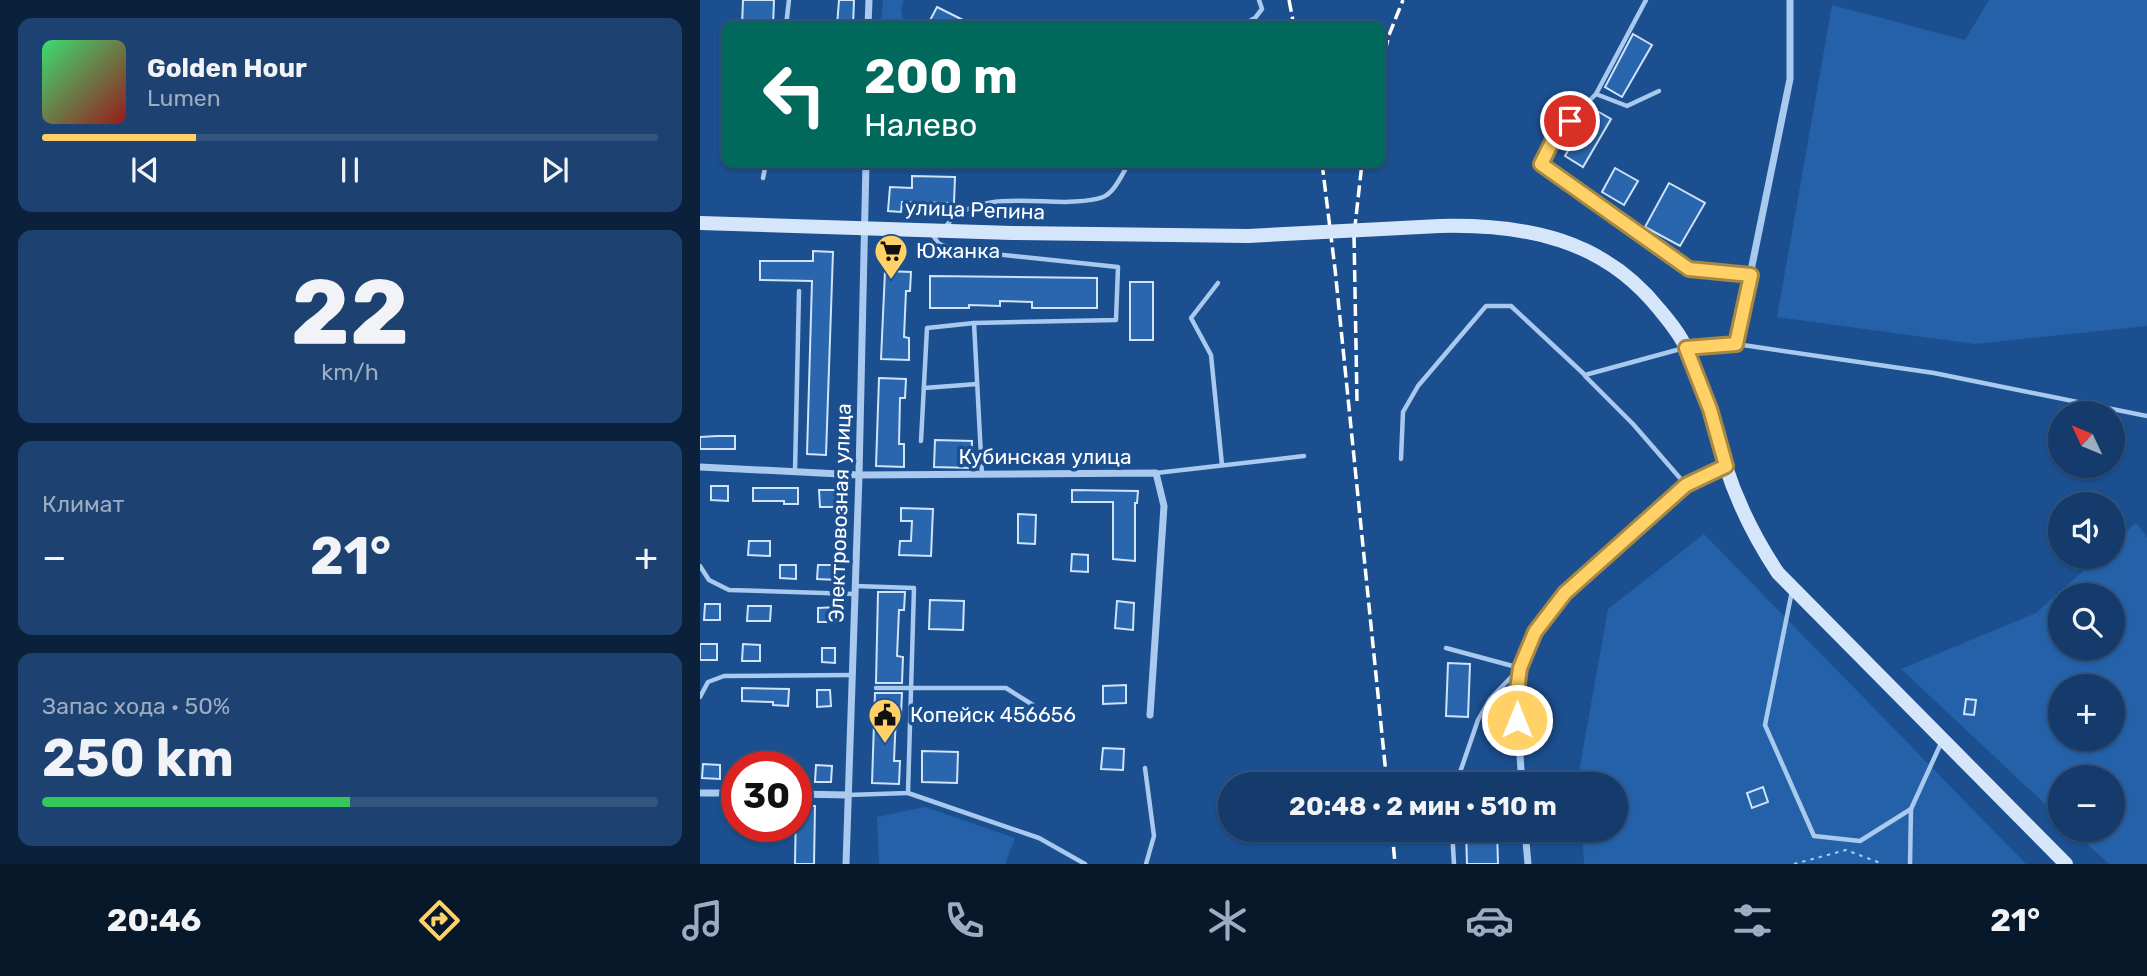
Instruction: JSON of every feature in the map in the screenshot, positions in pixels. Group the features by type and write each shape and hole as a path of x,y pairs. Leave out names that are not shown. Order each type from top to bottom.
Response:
{"main road":[{"name":"улица Репина","path":"700,223 1248,236 1478,225 1513,228 1549,236 1580,247 1609,262 1633,281 1670,323 1686,348 1710,409 1726,466 1758,543 1778,573 2066,864"}],"street":[{"path":"868,21 869,0"},
{"path":"1686,348 1736,344 1790,79 1790,0"},
{"name":"Электровозная улица","path":"846,864 866,168"},
{"path":"1521,772 1516,698 1520,668 1535,632 1565,593 1686,485 1726,466"},
{"name":"Кубинская улица","path":"700,467 859,475 1156,473 1164,506 1150,715"},
{"path":"700,793 721,793"},
{"path":"812,794 848,795"},
{"path":"1526,842 1528,864"}],"lane":[{"path":"787,21 789,0"},
{"path":"1250,21 1262,9 1259,0"},
{"path":"1646,0 1596,94 1556,134 1541,164 1689,269 1751,275"},
{"path":"1596,94 1627,106 1659,91"},
{"path":"763,178 765,168"},
{"path":"921,441 927,328 974,323 1116,320 1118,267 957,250 939,244 933,238 937,230 967,208 984,203 1087,201 1104,197 1113,189 1126,168"},
{"path":"1218,283 1191,318 1211,355 1222,465"},
{"path":"795,472 799,291"},
{"path":"1401,459 1403,412 1418,386 1486,306 1511,306 1633,424 1686,485"},
{"path":"974,323 982,475"},
{"path":"1736,344 1934,373 2147,416"},
{"path":"1585,375 1686,348"},
{"path":"924,388 977,384"},
{"path":"1156,473 1304,456"},
{"path":"700,566 709,580 729,590 914,588 908,793"},
{"path":"1792,590 1765,725 1814,836 1860,841 1911,809"},
{"path":"1446,648 1520,668 1490,699 1478,720 1460,772"},
{"path":"700,697 708,682 724,676 852,675"},
{"path":"876,688 1006,688 1033,705"},
{"path":"1910,864 1911,809 1943,739"},
{"path":"1145,768 1154,836 1146,864"},
{"path":"848,795 908,793 1039,838 1085,864"},
{"path":"1453,842 1454,864"}],"path":[{"path":"1794,864 1846,850 1883,864"}],"shaded area":[{"path":"883,0 904,0 901,8 903,21 881,21"},
{"path":"1989,0 2147,0 2147,326 1975,344 1777,317 1832,5 1965,40"},
{"path":"2136,523 2147,537 2147,864 2109,864 2085,842 2125,842 2125,765 2048,765 2048,807 1901,669 2036,613 2048,602 2048,660 2125,660 2125,583 2070,583 2086,569 2125,569 2125,533"},
{"path":"1704,534 2026,864 1584,864 1583,842 1628,842 1628,772 1580,772 1608,609"},
{"path":"925,807 1015,838 1005,864 879,864 877,817"}],"building":[{"path":"743,0 774,0 773,21 742,21"},
{"path":"839,0 854,0 853,21 837,21"},
{"path":"937,7 965,21 930,21"},
{"path":"1633,34 1652,45 1622,97 1605,87"},
{"path":"1592,108 1611,119 1583,167 1565,156"},
{"path":"1615,168 1638,181 1624,205 1602,192"},
{"path":"912,176 955,177 954,203 902,202 901,212 888,211 890,187 912,188"},
{"path":"1669,183 1705,203 1680,246 1645,227"},
{"path":"813,251 833,252 826,455 807,454 812,281 760,280 760,261 813,261"},
{"path":"885,271 911,272 910,291 906,291 904,337 909,338 909,360 881,359"},
{"path":"930,276 1097,278 1097,308 1032,308 1032,302 1000,301 1000,306 930,308"},
{"path":"1130,282 1153,282 1153,340 1130,340"},
{"path":"879,378 906,379 905,398 900,398 899,444 904,444 904,467 876,466"},
{"path":"735,436 735,449 700,449 700,437"},
{"path":"935,440 972,441 971,468 934,467"},
{"path":"711,486 728,486 728,501 711,500"},
{"path":"753,488 798,488 798,504 753,501"},
{"path":"819,490 840,490 840,507 820,507"},
{"path":"1072,490 1138,491 1135,503 1135,561 1113,559 1113,502 1072,502"},
{"path":"901,508 933,509 931,556 899,555 900,541 911,541 912,521 901,521"},
{"path":"1018,514 1036,515 1035,544 1018,543"},
{"path":"749,541 770,541 770,556 748,555"},
{"path":"1072,554 1088,555 1088,572 1071,571"},
{"path":"780,565 796,565 796,579 780,578"},
{"path":"818,565 837,565 837,580 817,579"},
{"path":"878,592 905,592 904,610 899,610 897,656 903,657 902,683 876,683"},
{"path":"930,600 964,601 963,630 929,629"},
{"path":"1117,601 1134,603 1133,630 1115,628"},
{"path":"705,604 720,604 720,620 704,620"},
{"path":"748,606 771,606 770,621 747,621"},
{"path":"837,607 837,622 818,622 818,608"},
{"path":"700,644 717,644 717,660 700,660"},
{"path":"743,644 760,645 760,661 742,661"},
{"path":"822,648 835,648 835,663 822,662"},
{"path":"1448,663 1470,664 1468,717 1446,716"},
{"path":"1126,685 1126,703 1103,704 1103,686"},
{"path":"742,688 789,689 788,706 773,705 773,702 742,701"},
{"path":"817,690 830,690 831,706 817,707"},
{"path":"875,693 902,693 901,714 896,714 894,761 900,761 899,784 872,783"},
{"path":"1966,699 1976,700 1974,715 1964,714"},
{"path":"1103,748 1124,749 1123,770 1101,769"},
{"path":"922,751 958,752 957,783 922,782"},
{"path":"703,764 720,765 720,779 702,778"},
{"path":"816,765 832,766 831,782 815,782"},
{"path":"1763,787 1768,802 1752,808 1747,793"},
{"path":"812,806 815,806 814,864 795,864 795,842 812,842"},
{"path":"1466,842 1497,842 1498,864 1467,864"}],"railway":[{"path":"1289,0 1293,21"},
{"path":"1386,47 1403,0"},
{"path":"1323,168 1386,772"},
{"path":"1357,401 1354,235 1361,168"},
{"path":"1393,842 1395,864"}],"place":[{"name":"Южанка","path":"891,281"},
{"name":"Копейск 456656","path":"885,745"}],"route":[{"path":"1517,720 1516,698 1520,668 1535,632 1565,593 1686,485 1726,466 1710,409 1686,348 1736,344 1751,275 1689,269 1541,164 1556,134 1570,121"}]}
